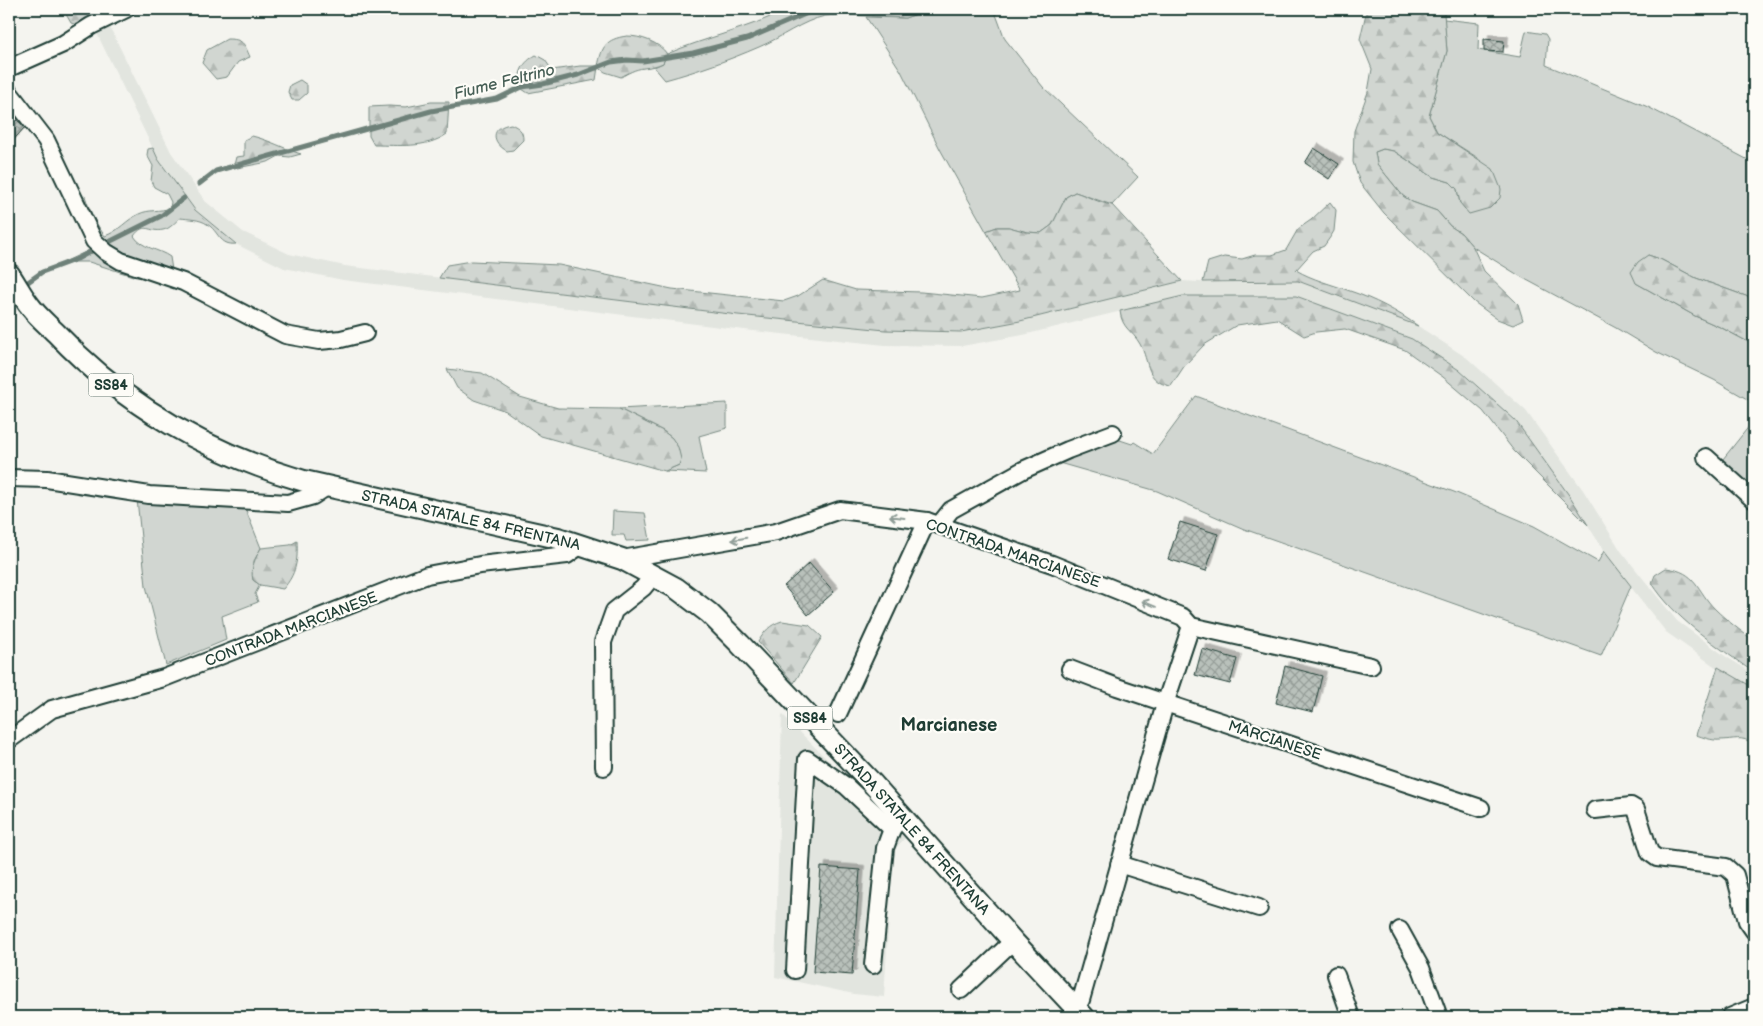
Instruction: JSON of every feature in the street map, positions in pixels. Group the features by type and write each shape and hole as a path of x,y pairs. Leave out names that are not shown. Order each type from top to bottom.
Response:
{"main road":[{"name":"STRADA STATALE 84 FRENTANA","path":"9,274 30,306 76,354 126,397 182,432 275,473 558,538 581,545 622,559 676,588 708,613 766,672 897,823 1013,941 1079,1012"}],"street":[{"path":"9,68 62,44 91,26 126,9"},
{"path":"9,92 46,140 94,241 106,252 121,261 184,282 285,335 319,341 341,339 365,333"},
{"path":"838,714 933,523 950,510 1023,470 1113,433"},
{"path":"1706,457 1754,500"},
{"path":"9,478 47,479 149,495 288,502 313,496 328,486"},
{"name":"CONTRADA MARCIANESE","path":"622,559 776,532 840,510 933,523 1052,564 1182,617 1191,626 1371,666"},
{"name":"CONTRADA MARCIANESE","path":"9,740 52,709 164,678 427,575 480,565 567,556 581,545"},
{"path":"604,767 603,642 614,610 643,588 654,575"},
{"path":"1079,1012 1165,704 1191,626"},
{"name":"MARCIANESE","path":"1070,669 1165,704 1480,808"},
{"path":"795,970 807,760 897,823 885,848 873,965"},
{"path":"1595,810 1631,806 1636,809 1650,853 1657,858 1726,867 1732,870 1747,921 1754,931"},
{"path":"1119,864 1259,908"},
{"path":"1400,930 1421,968 1439,1017"},
{"path":"961,990 1013,941"},
{"path":"1336,975 1351,1017"},
{"path":"1730,1017 1754,1007"}],"shaded area":[{"path":"85,9 101,9 171,152 205,201 243,232 289,254 345,266 738,315 961,332 1020,321 1182,281 1219,283 1298,281 1418,326 1467,358 1526,411 1583,490 1621,551 1677,621 1725,656 1754,674 1754,691 1717,668 1666,632 1609,559 1571,498 1515,420 1459,370 1412,339 1296,296 1183,296 1023,335 962,346 885,345 736,329 343,280 284,268 236,244 195,210 158,159"},
{"path":"782,714 905,838 893,851 884,997 854,994 775,977"}],"green space":[{"path":"63,9 85,9 89,18 78,25 71,23"},
{"path":"787,9 845,9 848,15 816,18 748,52 665,80 654,67 663,63 667,54 758,22"},
{"path":"845,9 931,9 905,18 848,15"},
{"path":"931,9 994,9 1005,39 1043,87 1138,177 1112,205 1075,192 1066,197 1052,225 1041,233 1027,232 1008,227 997,227 986,231 940,149 901,71 866,17 905,18"},
{"path":"1367,9 1445,9 1447,51 1429,116 1437,132 1493,169 1501,189 1500,198 1490,208 1469,214 1460,203 1457,189 1450,182 1433,177 1394,151 1383,149 1375,152 1377,164 1403,196 1412,202 1437,211 1473,247 1484,271 1518,304 1523,320 1513,325 1497,319 1474,302 1384,213 1360,183 1353,162 1354,131 1368,92 1372,69 1360,39"},
{"path":"1444,19 1479,23 1478,50 1520,57 1526,31 1545,34 1548,39 1546,65 1648,107 1754,163 1754,299 1696,278 1660,259 1648,255 1636,283 1695,316 1754,345 1754,403 1714,380 1656,352 1616,328 1523,278 1473,247 1437,211 1412,202 1403,196 1377,164 1375,152 1383,149 1394,151 1433,177 1450,182 1457,189 1460,203 1478,158 1437,132 1429,116 1447,51"},
{"path":"627,36 638,37 659,46 667,54 663,63 635,70 621,77 605,72 598,67 596,80 528,93 519,87 524,64 536,55 545,60 552,70 580,66 598,66 606,45 614,39"},
{"path":"227,39 240,41 250,57 238,62 227,77 216,79 202,63 207,50"},
{"path":"300,80 307,85 307,93 299,100 292,100 288,92 290,85"},
{"path":"431,102 449,102 447,134 439,139 421,144 374,145 369,136 369,107 406,107"},
{"path":"511,124 520,130 523,140 513,150 507,151 498,143 495,135 499,128"},
{"path":"252,136 301,154 290,157 279,156 268,162 237,168 234,165 236,157 244,156 244,140"},
{"path":"153,148 158,159 195,210 236,244 226,243 211,227 197,220 180,218 170,227 158,231 141,229 134,236 137,240 170,257 172,270 130,259 99,239 79,200 85,196 105,236 139,214 170,208 171,202 167,194 154,187 151,181 153,166 147,155 148,149"},
{"path":"1075,192 1112,205 1182,281 1020,321 961,332 885,330 738,315 439,278 447,265 471,261 559,265 672,289 784,301 798,296 823,280 856,290 921,292 982,298 1020,290 986,231 997,227 1009,227 1027,232 1041,233 1052,225 1066,197"},
{"path":"1330,202 1336,210 1334,231 1324,246 1313,251 1296,270 1377,302 1394,310 1418,326 1298,281 1203,282 1208,262 1224,257 1242,259 1255,255 1272,255 1286,250 1298,229 1311,220"},
{"path":"94,248 157,279 136,277 89,262 64,262"},
{"path":"1648,255 1660,259 1696,278 1754,299 1754,345 1695,316 1636,283 1631,272 1638,262"},
{"path":"1183,296 1296,296 1412,339 1459,370 1515,420 1588,525 1514,451 1483,411 1443,377 1405,350 1345,329 1316,332 1304,336 1277,319 1237,325 1204,345 1185,365 1171,386 1163,384 1152,376 1140,344 1125,326 1120,311"},
{"path":"447,369 482,373 520,397 558,408 619,409 663,431 672,438 678,447 681,459 679,465 665,471 541,436 506,411 474,400 457,388"},
{"path":"1196,396 1454,492 1534,526 1598,562 1604,551 1631,586 1601,656 1244,529 1157,491 1059,463 1114,438 1132,444 1134,442 1153,454"},
{"path":"727,403 727,428 699,436 706,473 665,471 679,465 672,438 663,431 619,409"},
{"path":"1754,420 1754,495 1719,464"},
{"path":"137,499 245,508 261,548 254,561 253,580 260,585 255,594 258,602 222,616 226,640 166,665 146,586"},
{"path":"613,511 645,513 650,540 626,541 624,535 612,535"},
{"path":"297,541 295,567 291,578 283,589 260,585 253,580 255,560 261,548 290,545"},
{"path":"1666,568 1677,570 1691,578 1715,609 1754,641 1754,671 1707,639 1683,619 1661,596 1652,583 1655,575"},
{"path":"782,621 809,625 822,637 794,683 758,642 768,629"},
{"path":"1718,667 1754,688 1754,744 1741,739 1714,740 1696,735"}],"building":[{"path":"1484,39 1504,41 1503,52 1484,51"},
{"path":"9,113 25,127 9,145"},
{"path":"1314,148 1339,164 1329,179 1305,163"},
{"path":"1180,522 1218,534 1206,571 1168,559"},
{"path":"809,563 834,592 808,615 784,586"},
{"path":"1202,649 1237,659 1230,684 1195,675"},
{"path":"1285,666 1322,676 1313,712 1276,703"},
{"path":"821,867 860,870 852,975 813,972"}],"waterway":[{"name":"Fiume Feltrino","path":"199,184 216,171 431,111 497,99 522,87 578,75 611,62 643,61 693,53 747,39 817,9"},
{"name":"Fiume Feltrino","path":"105,244 161,216 184,198"},
{"name":"Fiume Feltrino","path":"21,287 42,272 77,259 97,248"}],"district":[{"name":"Marcianese","path":"949,725"}]}
